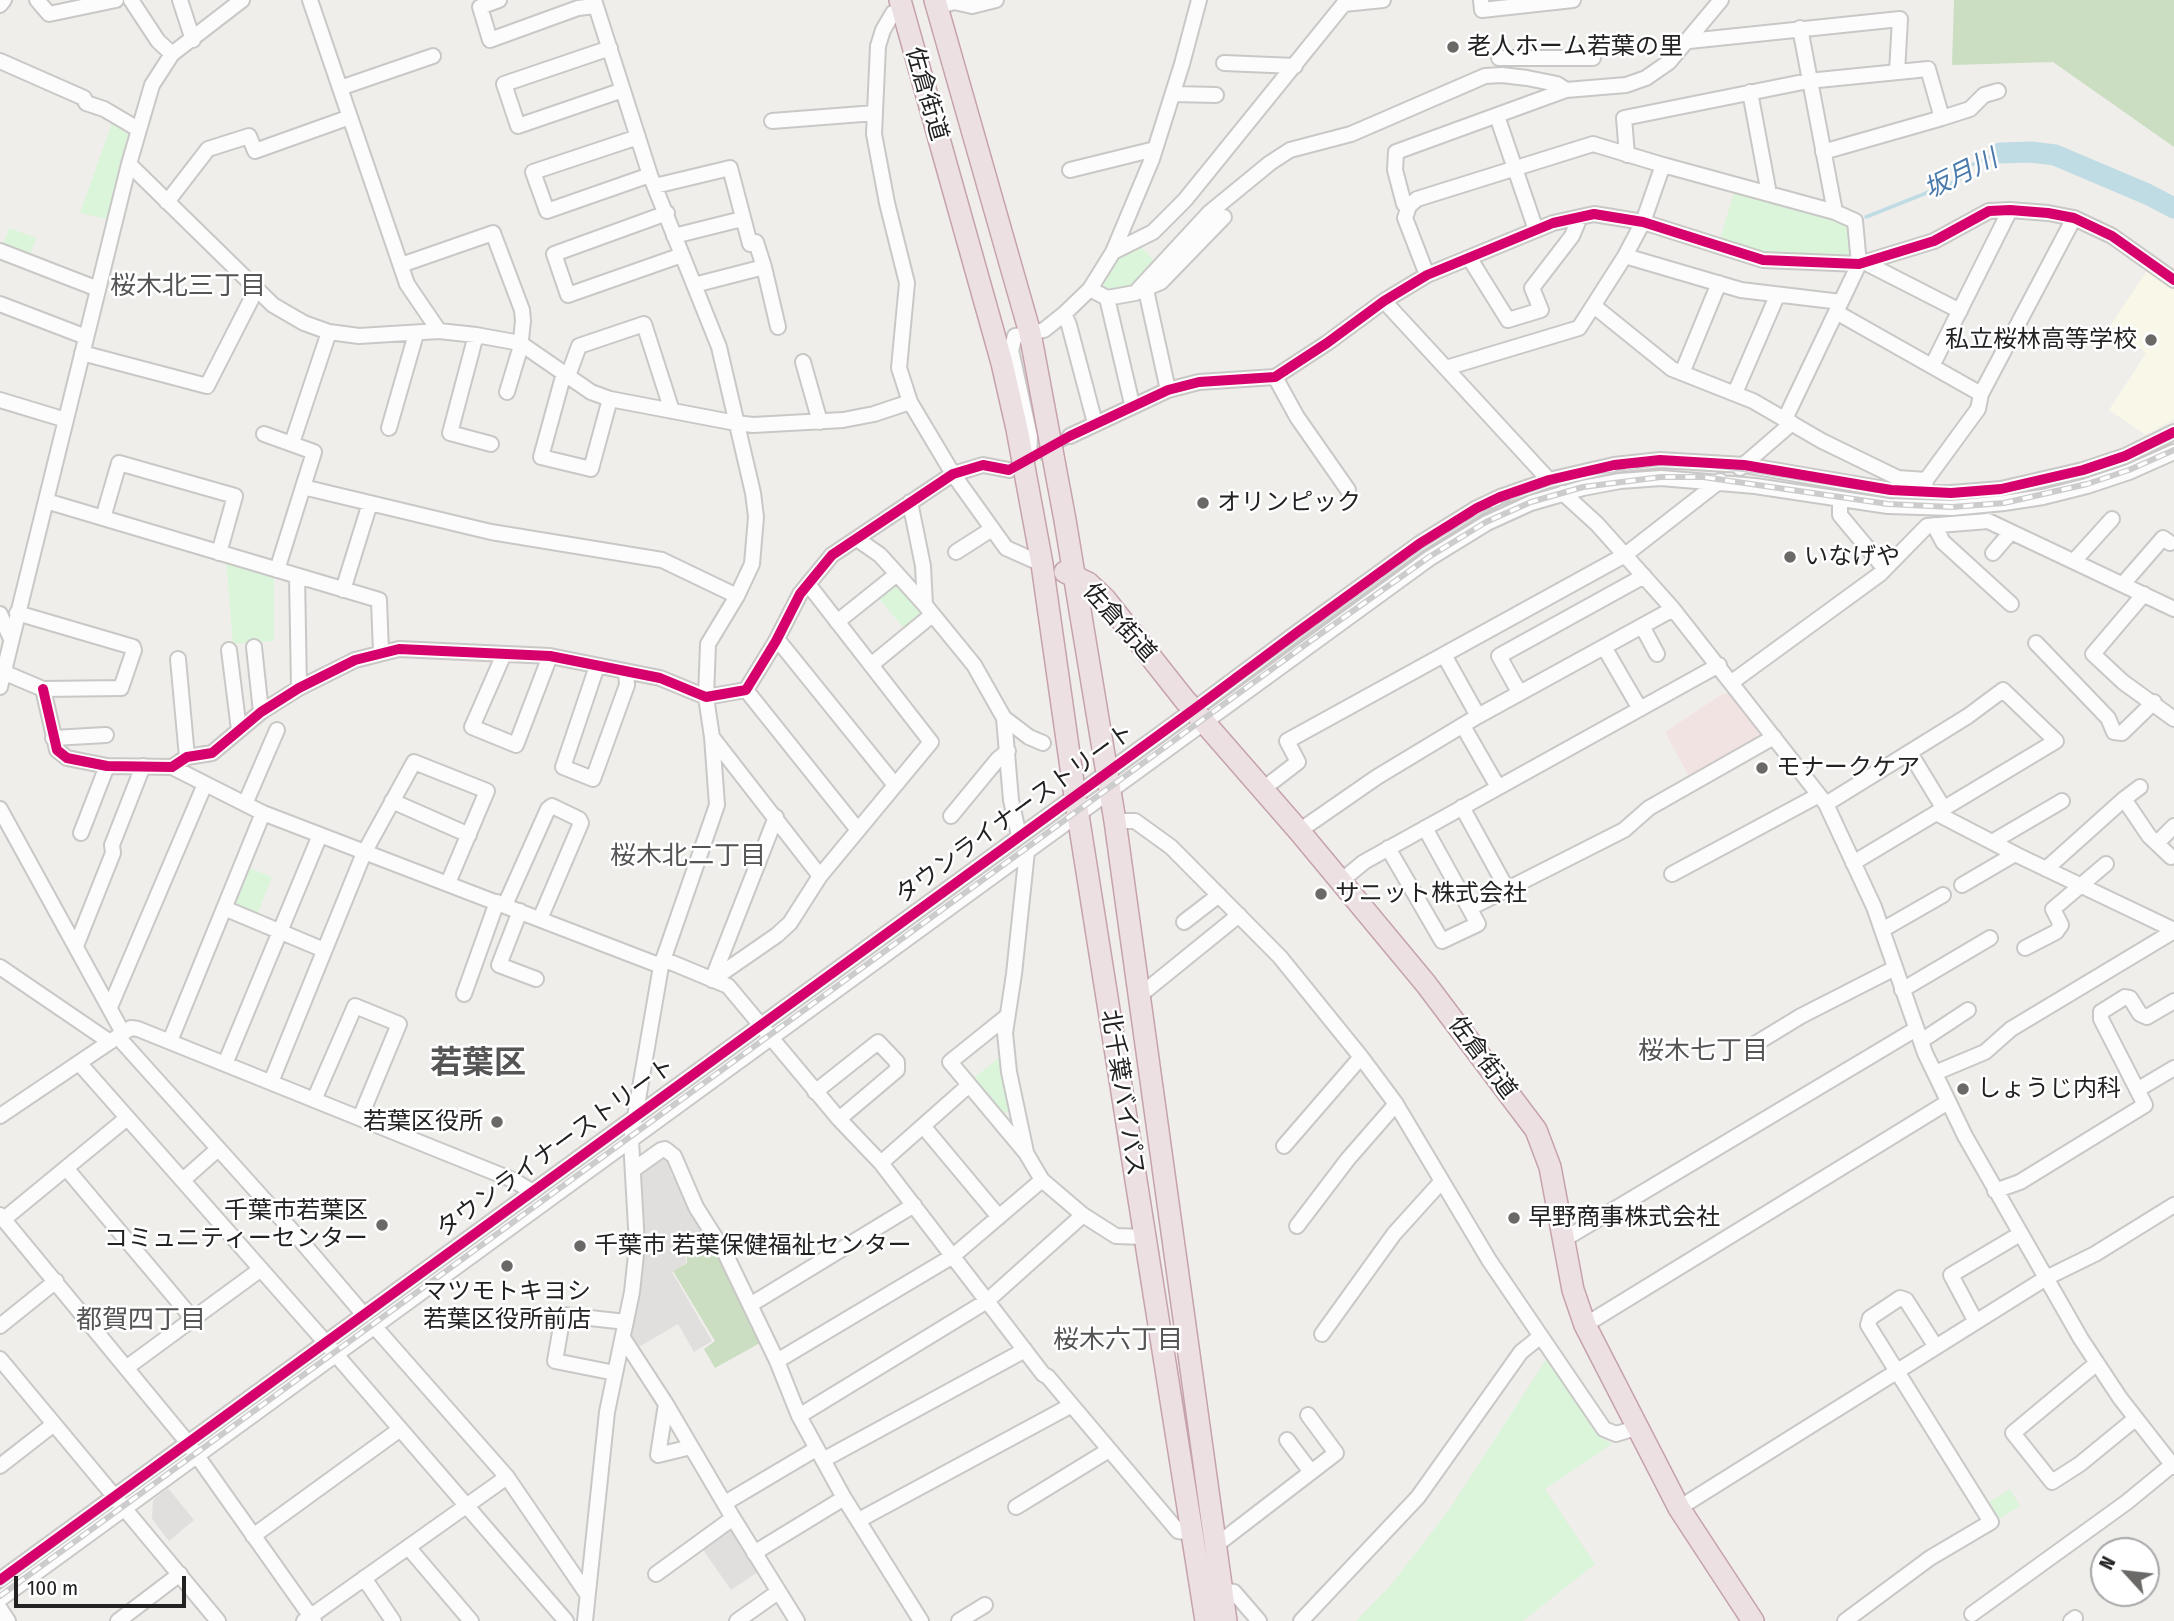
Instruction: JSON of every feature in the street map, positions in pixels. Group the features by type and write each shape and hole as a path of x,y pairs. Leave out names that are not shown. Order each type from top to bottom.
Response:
{"highway":[{"name":"佐倉街道","path":"936,4 1030,333 1074,575"},
{"name":"佐倉街道","path":"902,6 1002,363 1042,564 1074,575 1105,599 1199,716 1342,881 1426,984 1536,1130 1550,1167 1573,1290 1585,1325 1679,1508 1753,1621"},
{"name":"北千葉バイパス","path":"1042,564 1076,805 1206,1621"},
{"name":"北千葉バイパス","path":"1074,575 1115,821 1226,1621"}],"street":[{"path":"0,5 4,0"},
{"path":"37,0 49,14 116,0"},
{"path":"131,0 158,41 172,54"},
{"path":"180,0 193,40"},
{"path":"17,613 133,647 121,688 43,689 2,679 17,613 129,164 152,85 172,54 242,0"},
{"path":"310,0 407,284 439,331"},
{"path":"499,0 480,7 490,40 597,2 653,181 719,347 753,493 756,517 752,564 737,596 708,644 706,697 717,805 662,962 631,1140 637,1245 626,1322 607,1412 585,1621"},
{"path":"936,4 954,2 972,6 996,0"},
{"path":"1027,483 1030,437 1011,351 1015,336 1044,330 1064,314 1090,289 1113,252 1155,149 1199,0"},
{"path":"1113,252 1153,232 1185,200 1346,2 1383,0"},
{"path":"1481,0 1482,10 1573,0"},
{"path":"1409,206 1404,204 1395,170 1396,152 1566,90 1626,85 1646,78 1669,62 1721,0"},
{"path":"902,6 893,13 878,46 874,134 887,203 907,284 899,368 909,402 953,474 1006,548 1042,564"},
{"path":"1689,41 1900,19 1897,72"},
{"path":"1800,29 1835,212"},
{"path":"610,48 504,84 518,126 623,90"},
{"path":"340,88 433,55"},
{"path":"1499,58 1594,58"},
{"path":"0,61 84,98 86,103 104,109 138,129"},
{"path":"1224,63 1295,66"},
{"path":"1627,155 1624,118 1808,80 1927,69 1942,118"},
{"path":"1141,291 1209,213 1290,150 1351,134 1485,76 1527,78 1557,84 1566,90"},
{"path":"1823,152 1970,109 1984,95 1998,91"},
{"path":"1750,92 1769,194"},
{"path":"1173,94 1216,95"},
{"path":"772,121 875,113"},
{"path":"1497,116 1536,230"},
{"path":"167,202 208,149 249,136 256,151 350,117"},
{"path":"638,137 533,173 547,211 653,181 730,167 750,244 757,242 778,327"},
{"path":"1262,789 1298,762 1287,741 1625,555 1719,481 1744,465 1789,421 1861,263 1855,221 1835,212 1593,144 1417,200 1409,206 1405,218 1427,275"},
{"path":"1070,170 1155,149"},
{"path":"129,164 281,312 329,332 359,335 439,331 520,343 591,391 610,399 736,423 753,425 820,422 874,414 909,402"},
{"path":"1446,368 1579,328 1625,256 1643,222 1663,165"},
{"path":"1932,366 2010,210"},
{"path":"1070,436 1132,404 1168,390 1199,382 1275,377 1384,301 1427,275 1553,223 1594,214 1643,222 1763,260 1861,263 1934,241 1989,211 2010,210 2074,218 2112,236 2174,280"},
{"path":"667,213 554,254 568,295 682,255"},
{"path":"1090,289 1107,298 1141,291 1161,282 1224,216"},
{"path":"1470,259 1508,320 1541,310 1532,288 1572,236 1580,217"},
{"path":"2011,604 1943,542 1930,526 1925,486 1978,408 1981,394 2074,218"},
{"path":"674,236 742,219"},
{"path":"401,265 493,233 522,310 523,321 507,391"},
{"path":"0,251 98,289"},
{"path":"1625,256 1741,290 1839,307 1981,394"},
{"path":"1861,263 1960,311"},
{"path":"694,285 764,267"},
{"path":"1682,373 1718,284"},
{"path":"82,353 207,386 256,290"},
{"path":"1141,291 1168,390"},
{"path":"1735,393 1777,296"},
{"path":"1107,298 1132,404"},
{"path":"1384,301 1549,480"},
{"path":"0,304 86,337"},
{"path":"1594,306 1672,369 1753,401 1898,478 1925,486"},
{"path":"1064,314 1095,423"},
{"path":"610,399 591,469 541,457 566,374 579,346 644,324 671,411"},
{"path":"292,443 329,332"},
{"path":"389,428 416,334"},
{"path":"476,335 450,433 491,444"},
{"path":"803,362 820,422"},
{"path":"1275,377 1297,417 1348,490"},
{"path":"0,401 66,421"},
{"name":"タウンライナーストリート","path":"1199,716 1299,631 1453,521 1500,497 1549,480 1614,465 1660,460 1744,465 1879,489 1925,486 2001,489 2042,481 2125,456 2174,432"},
{"path":"264,434 314,452 277,570"},
{"name":"タウンライナーストリート","path":"0,1599 198,1456 331,1348 364,1315 1019,836 1076,805 1199,716 1430,558 1509,512 1563,493 1620,481 1661,478 1719,481 1888,506 1991,504 2043,497 2129,472 2172,455"},
{"path":"103,518 119,463 236,496 219,553"},
{"path":"172,767 187,758 212,752 261,712 299,688 355,660 381,652 425,649 550,656 660,678 706,697 746,690 800,594 832,555 953,474 983,465 1009,470"},
{"path":"303,487 491,532 662,560 737,596"},
{"path":"1563,493 1597,524 1673,609 1822,799 1874,907 1918,1035 1948,1102 1995,1191 2097,1363 2135,1419 2173,1466 1972,1614"},
{"path":"1840,499 1840,515 1885,569"},
{"path":"46,501 379,600 381,652"},
{"path":"910,502 929,610"},
{"path":"343,590 370,503"},
{"path":"2074,561 2112,519"},
{"path":"1732,682 1837,607 1885,569 1930,526 1987,521 2174,609"},
{"path":"956,552 992,528"},
{"path":"1993,553 2011,532"},
{"path":"2123,584 2163,538 2169,543"},
{"path":"857,539 880,555 929,610 974,665 1004,718 1011,800 1019,836"},
{"path":"836,622 897,574"},
{"path":"297,576 299,688"},
{"path":"1519,692 1499,656 1644,576"},
{"path":"712,980 790,923 820,876 931,742 808,584"},
{"path":"2144,594 2093,654 2123,682 2174,719"},
{"path":"1299,831 1377,777 1478,716 1673,609"},
{"path":"871,665 929,610"},
{"path":"0,614 11,639"},
{"path":"1642,626 1657,654"},
{"path":"777,639 895,785"},
{"path":"2036,643 2108,718 2114,732 2122,733 2154,702"},
{"path":"254,647 261,712"},
{"path":"1604,647 1640,709"},
{"path":"229,650 239,730"},
{"path":"504,654 472,727 516,745 550,656"},
{"path":"1444,654 1478,716"},
{"path":"178,659 187,758"},
{"path":"1342,881 1364,862 1388,848 1718,665"},
{"path":"597,666 563,767 593,779 627,685 626,672"},
{"path":"43,689 57,750 67,758 107,766 172,767 263,813 364,853 385,858 540,919 728,986 769,1039 881,1163 1070,1406 1178,1531 1193,1533"},
{"path":"746,690 858,830"},
{"path":"1672,874 1910,753 2003,690 2056,741 1853,863"},
{"path":"1004,718 1029,737 1043,743"},
{"path":"1462,726 1499,787"},
{"path":"245,804 277,730"},
{"path":"53,738 106,735"},
{"path":"712,737 820,876"},
{"path":"1470,908 1624,830 1649,808 1774,737"},
{"path":"951,816 998,759 1008,751"},
{"path":"1910,753 1940,811 2015,854 2174,930"},
{"path":"271,1082 364,853 414,762 487,791 449,883"},
{"path":"81,833 107,766"},
{"path":"76,946 114,853 112,845 143,766"},
{"path":"110,1007 205,784"},
{"path":"2046,869 2140,787"},
{"path":"2124,799 2149,836 2171,857"},
{"path":"392,801 469,835"},
{"path":"1993,842 2062,801"},
{"name":"タウンライナーストリート","path":"0,1580 188,1443 331,1348 374,1326 1027,851 1076,805"},
{"path":"464,994 507,906 548,809 552,806 579,819 581,823 540,919"},
{"path":"1462,807 1507,889"},
{"path":"0,809 110,1007 117,1037"},
{"path":"170,1041 263,813"},
{"path":"712,980 776,817"},
{"path":"1115,821 1135,821 1171,847 1280,957 1396,1104 1483,1250 1604,1429 1616,1434 1636,1428"},
{"path":"2157,844 2174,826"},
{"path":"1388,848 1442,941 1478,923 1425,828"},
{"path":"225,1064 320,835"},
{"path":"1026,1153 1009,1072 1006,1017 1014,974 1027,851"},
{"path":"1962,885 2015,854"},
{"path":"2025,948 2056,932 2061,925 2053,909 2106,864"},
{"path":"1184,922 1219,895"},
{"path":"1882,930 1943,895"},
{"path":"507,906 499,965 536,979"},
{"path":"224,908 324,950"},
{"path":"1139,996 1239,915"},
{"path":"1935,1073 1985,1052 2011,1029 2174,930"},
{"path":"1902,990 1990,938"},
{"path":"0,967 117,1037 296,1235 364,1315"},
{"path":"1755,1044 1801,1016 1895,968"},
{"path":"1995,1191 2020,1182 2145,1105 2101,1019 2101,1012 2125,997 2130,998 2140,1014 2147,1017 2174,1001"},
{"path":"314,1100 355,1006 399,1024 360,1118"},
{"path":"1563,1240 1918,1035 1968,1010"},
{"path":"1006,1017 950,1062 1026,1153 1042,1180 1083,1215 1116,1236 1145,1237"},
{"path":"0,1116 131,1028 170,1041 513,1180 533,1192"},
{"path":"815,1092 878,1042 897,1062 897,1070 839,1119"},
{"path":"1284,1146 1361,1057"},
{"path":"80,1064 331,1348 566,1621"},
{"path":"2137,1090 2174,1068"},
{"path":"881,1163 968,1086"},
{"path":"1585,1325 1948,1102"},
{"path":"1297,1226 1348,1159 1396,1104"},
{"path":"127,1118 2,1217 198,1456 309,1619 507,1477"},
{"path":"923,1126 999,1217"},
{"path":"183,1180 218,1149"},
{"path":"633,1170 661,1150 665,1149 674,1156 696,1207 725,1253 777,1361 799,1416 844,1498 918,1620"},
{"path":"66,1168 193,1319"},
{"path":"777,1361 953,1256 1042,1180"},
{"path":"1322,1334 1394,1234 1441,1182"},
{"path":"750,1305 914,1205"},
{"path":"1679,1508 2046,1278 2095,1254 2174,1205"},
{"path":"799,1416 987,1301 1083,1215"},
{"path":"1976,1322 1951,1275 2020,1234"},
{"path":"126,1368 261,1269"},
{"path":"0,1326 56,1281"},
{"path":"1845,1621 1930,1558 1992,1522 1896,1372 1868,1325 1870,1318 1900,1298 1906,1300 1936,1347"},
{"path":"615,1373 555,1361 563,1315 626,1322"},
{"path":"374,1326 507,1477 587,1594"},
{"path":"1301,1621 1418,1497 1521,1352 1541,1336"},
{"path":"623,1338 797,1621"},
{"path":"725,1503 1025,1350"},
{"path":"0,1359 218,1621"},
{"path":"2097,1363 2013,1433 2052,1482 2080,1464 2135,1419"},
{"path":"666,1404 658,1455 691,1447"},
{"path":"859,1520 1070,1406"},
{"path":"1215,1546 1336,1453 1308,1415"},
{"path":"0,1465 54,1424"},
{"path":"253,1536 399,1430"},
{"path":"1287,1440 1311,1472"},
{"path":"1016,1507 1109,1450"},
{"path":"754,1553 844,1498"},
{"path":"656,1574 733,1518"},
{"path":"408,1547 471,1621"},
{"path":"118,1621 180,1574"},
{"path":"364,1578 393,1621"},
{"path":"1221,1590 1234,1592 1259,1621"},
{"path":"737,1621 778,1592"},
{"path":"959,1621 985,1605"},
{"path":"0,1609 8,1621"}],"shaded area":[{"name":"私立桜林高等学校","path":"2149,268 2174,287 2174,419 2146,435 2109,410 2146,353 2110,326"},
{"path":"1735,693 1767,737 1690,778 1665,732 1722,694"},
{"path":"662,1156 666,1157 672,1176 677,1177 690,1212 709,1243 685,1244 686,1263 672,1272 712,1341 694,1352 678,1324 637,1348 628,1331 638,1173"},
{"path":"168,1488 194,1520 169,1541 152,1519 153,1500"},
{"path":"727,1530 734,1530 761,1570 731,1590 701,1547"}],"green space":[{"path":"1954,0 2174,0 2174,147 2053,62 1952,65"},
{"path":"112,123 124,129 128,135 107,219 80,213"},
{"path":"1734,193 1842,222 1848,230 1851,258 1768,257 1719,242"},
{"path":"9,228 36,238 29,258 2,249"},
{"path":"1139,245 1158,264 1133,291 1107,296 1095,288 1117,256"},
{"path":"226,559 274,574 274,641 233,644"},
{"path":"895,580 924,611 923,617 906,631 876,595"},
{"path":"247,867 272,877 256,917 236,909 233,902"},
{"path":"1004,1054 1014,1107 1001,1116 971,1080"},
{"path":"710,1245 760,1343 715,1368 704,1349 715,1341 673,1271 687,1263 687,1246"},
{"path":"1547,1358 1601,1438 1612,1444 1545,1489 1595,1564 1523,1621 1356,1621 1390,1586 1449,1510"},
{"path":"2010,1489 2020,1506 1997,1520 1986,1504"}],"waterway":[{"name":"坂月川","path":"2000,153 2031,152 2055,155 2174,208"},
{"name":"坂月川","path":"1866,217 1959,180 1971,165 2000,153"}],"tunnel":[{"path":"1019,465 1070,436"}],"railway":[{"path":"0,1583 1422,546 1479,511 1573,475 1660,463 1704,464 1891,492 2002,490 2084,472 2125,458 2174,435"},
{"path":"0,1596 1309,642 1429,557 1486,522 1531,502 1583,487 1661,477 1703,477 1888,504 1952,507 2004,503 2087,484 2129,470 2174,450"}],"cycle path":[{"path":"43,689 57,750 67,758 107,766 172,767 187,757 212,753 261,712 299,688 355,660 399,649 550,656 660,678 706,697 746,690 776,641 800,594 832,555 953,474 983,465 1009,470 1070,436 1168,390 1199,382 1275,377 1384,301 1427,275 1553,223 1594,214 1643,222 1763,260 1859,264 1934,241 1989,211 2048,213 2074,218 2112,236 2174,280"},
{"path":"0,1580 1299,631 1419,544 1477,508 1549,480 1614,465 1660,460 1744,465 1891,490 1951,493 2001,489 2083,470 2125,456 2174,432"}],"place":[{"name":"老人ホーム若葉の里","path":"1453,47"},
{"name":"私立桜林高等学校","path":"2151,340"},
{"name":"オリンピック","path":"1203,503"},
{"name":"いなげや","path":"1790,557"},
{"name":"モナークケア","path":"1762,768"},
{"name":"サニット株式会社","path":"1321,894"},
{"name":"しょうじ内科","path":"1963,1089"},
{"name":"若葉区役所","path":"497,1122"},
{"name":"早野商事株式会社","path":"1514,1218"},
{"name":"千葉市若葉区 コミュニティーセンター","path":"382,1225"},
{"name":"千葉市 若葉保健福祉センター","path":"580,1246"},
{"name":"マツモトキヨシ 若葉区役所前店","path":"507,1266"}],"district":[{"name":"桜木北三丁目","path":"188,287"},
{"name":"桜木北二丁目","path":"688,857"},
{"name":"桜木七丁目","path":"1703,1052"},
{"name":"若葉区","path":"478,1064"},
{"name":"都賀四丁目","path":"141,1321"},
{"name":"桜木六丁目","path":"1118,1341"}]}
